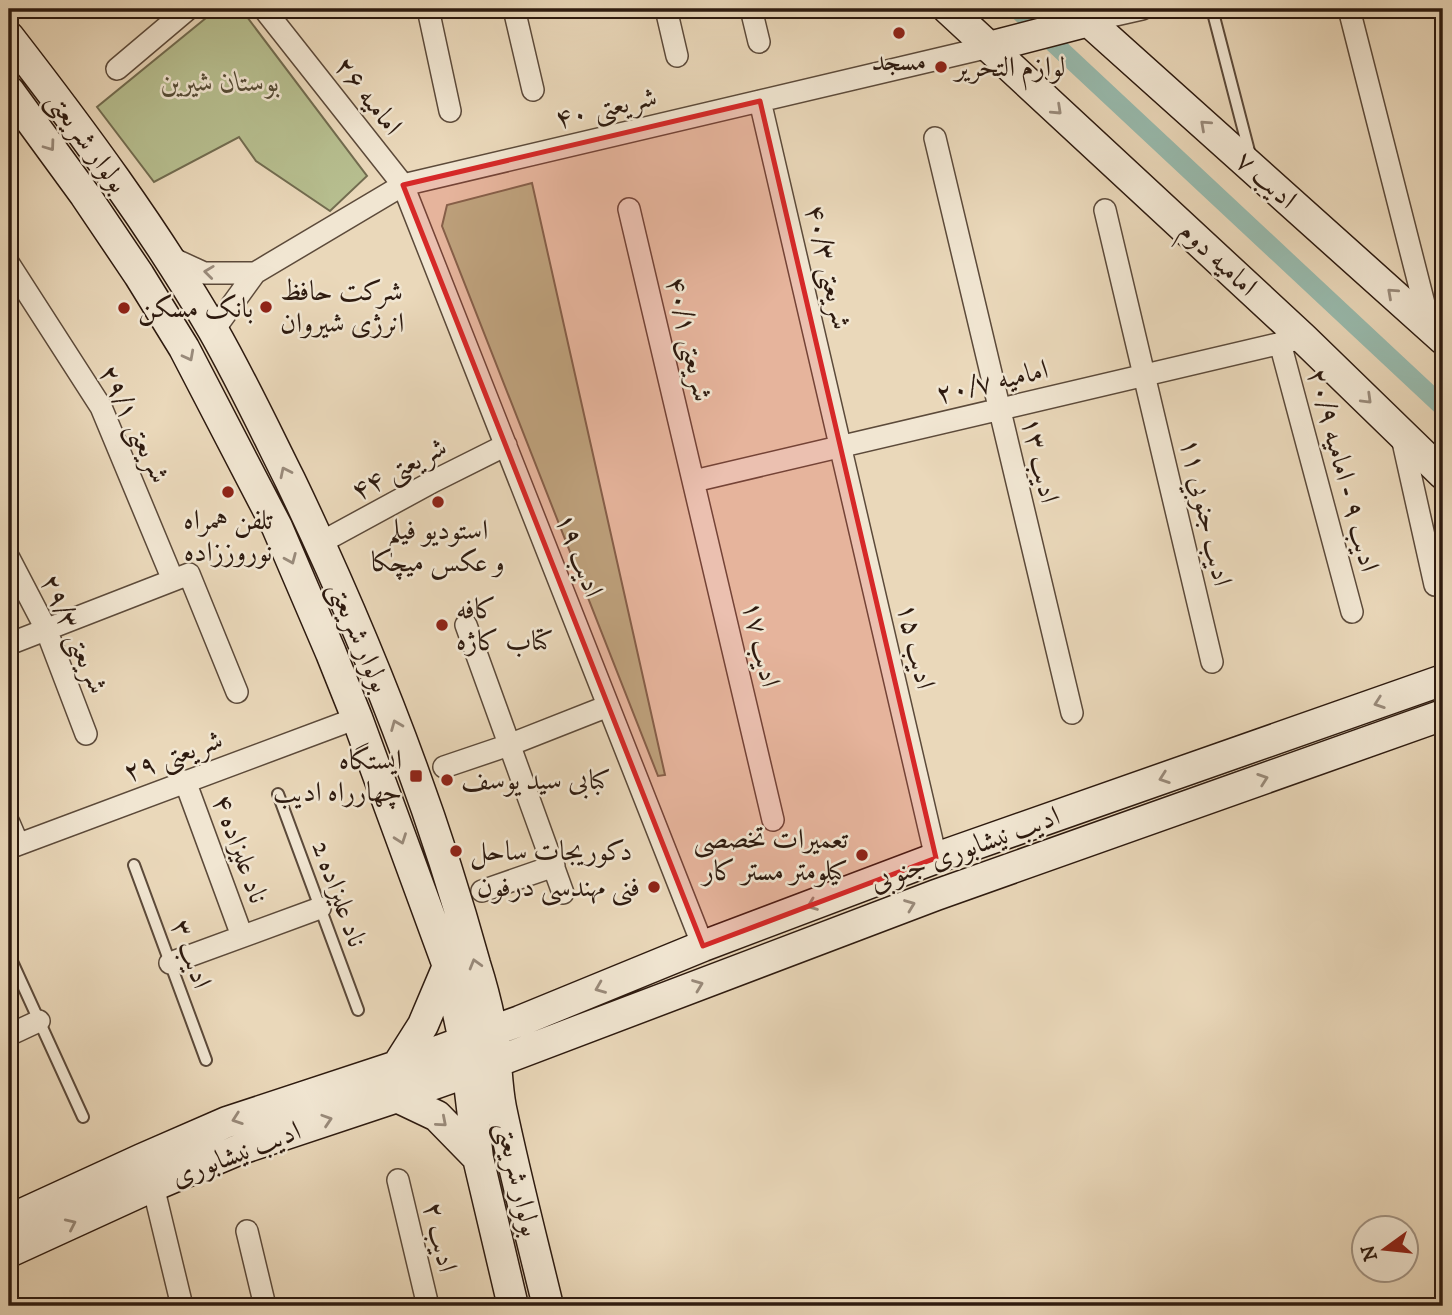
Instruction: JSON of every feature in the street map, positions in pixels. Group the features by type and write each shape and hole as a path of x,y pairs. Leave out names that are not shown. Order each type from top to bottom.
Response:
{"main road":[{"name":"امامیه دوم","path":"948,9 1292,340 1400,430 1443,474"},
{"path":"989,47 1082,15"},
{"name":"ادیب ۷","path":"1082,15 1437,333"},
{"name":"بولوار شریعتی","path":"9,37 113,175 213,331 320,543 362,640 416,776 476,965 492,1030 482,1066 478,1158 513,1306"},
{"name":"بولوار شریعتی","path":"9,91 85,195 184,348 277,527 357,718 448,966 464,1041 482,1066 501,1105 548,1306"},
{"name":"ادیب نیشابوری جنوبی","path":"464,1041 703,946 936,858 1443,680"},
{"name":"ادیب نیشابوری جنوبی","path":"482,1066 936,895 1443,715"},
{"path":"397,1066 423,1025 448,966"},
{"name":"ادیب نیشابوری","path":"9,1220 228,1122 464,1041"},
{"name":"ادیب نیشابوری","path":"9,1252 238,1150 482,1066"},
{"path":"397,1097 437,1116 478,1158"}],"street":[{"path":"117,69 188,9"},
{"name":"امامیه ۲۶","path":"264,9 403,185"},
{"path":"428,9 450,111"},
{"path":"514,9 533,90"},
{"path":"666,9 677,56"},
{"path":"751,9 759,42"},
{"path":"1082,15 1142,9"},
{"path":"1349,9 1437,333"},
{"name":"شریعتی ۴۰","path":"213,331 255,273 403,185 989,47"},
{"name":"شریعتی ۴۰/۳","path":"760,101 842,447"},
{"name":"ادیب ۱۳","path":"935,138 1072,713"},
{"name":"ادیب ۱۹","path":"403,185 703,946"},
{"name":"شریعتی ۴۰/۱","path":"629,209 694,481"},
{"name":"ادیب جنوبي ١١","path":"1105,210 1212,662"},
{"path":"167,256 204,273 255,273"},
{"name":"شریعتی ۲۹/۱","path":"9,264 101,407 237,692"},
{"name":"امامیه ۲۰/۷","path":"694,481 1292,340"},
{"name":"ادیب ۹ - امامیه ۲۰/۹","path":"1292,340 1352,612"},
{"path":"1400,430 1435,585"},
{"name":"شریعتی ۴۴","path":"320,543 506,445"},
{"name":"ادیب ۱۵","path":"842,447 936,858"},
{"name":"ادیب ۱۷","path":"694,481 773,820"},
{"name":"شریعتی ۲۹/۳","path":"9,558 46,629 86,734"},
{"path":"9,644 181,577"},
{"path":"466,625 563,893"},
{"path":"444,767 608,706"},
{"name":"شریعتی ۲۹","path":"14,846 357,718"},
{"name":"ناد علیزاده ۴","path":"185,781 242,936"},
{"path":"9,823 14,846"},
{"path":"482,891 554,866"},
{"path":"170,963 320,908"},
{"path":"9,1035 39,1021"},
{"name":"ادیب ۲","path":"398,1180 428,1306"},
{"path":"153,1186 181,1306"},
{"path":"247,1231 265,1306"}],"lane":[{"path":"1212,9 1254,169"},
{"name":"ناد علیزاده 2","path":"278,794 358,1010"},
{"name":"ادیب ۳","path":"134,864 206,1060"},
{"path":"9,955 83,1117"}],"highlighted area":[{"path":"760,101 936,858 703,946 403,185"}],"green space":[{"name":"بوستان شیرین","path":"217,9 241,9 367,176 330,211 256,161 239,137 154,182 97,107"},
{"path":"532,183 665,775 658,776 442,226 447,205"}],"waterway":[{"path":"1017,9 1443,407"}],"place":[{"name":"مسجد","path":"899,33"},
{"name":"لوازم التحریر","path":"941,67"},
{"name":"شرکت حافظ انرژی شیروان","path":"266,307"},
{"name":"بانک مسکن","path":"124,308"},
{"name":"تلفن همراه نوروززاده","path":"228,492"},
{"name":"استودیو فیلم و عکس میچکا","path":"438,502"},
{"name":"کافه کتاب کاژه","path":"442,625"},
{"name":"ایستگاه چهارراه ادیب","path":"416,776"},
{"name":"کبابی سید یوسف","path":"447,780"},
{"name":"دکوریجات ساحل","path":"456,851"},
{"name":"تعمیرات تخصصی کیلومتر مستر کار","path":"862,855"},
{"name":"فنی مهندسی درفون","path":"654,887"}]}
